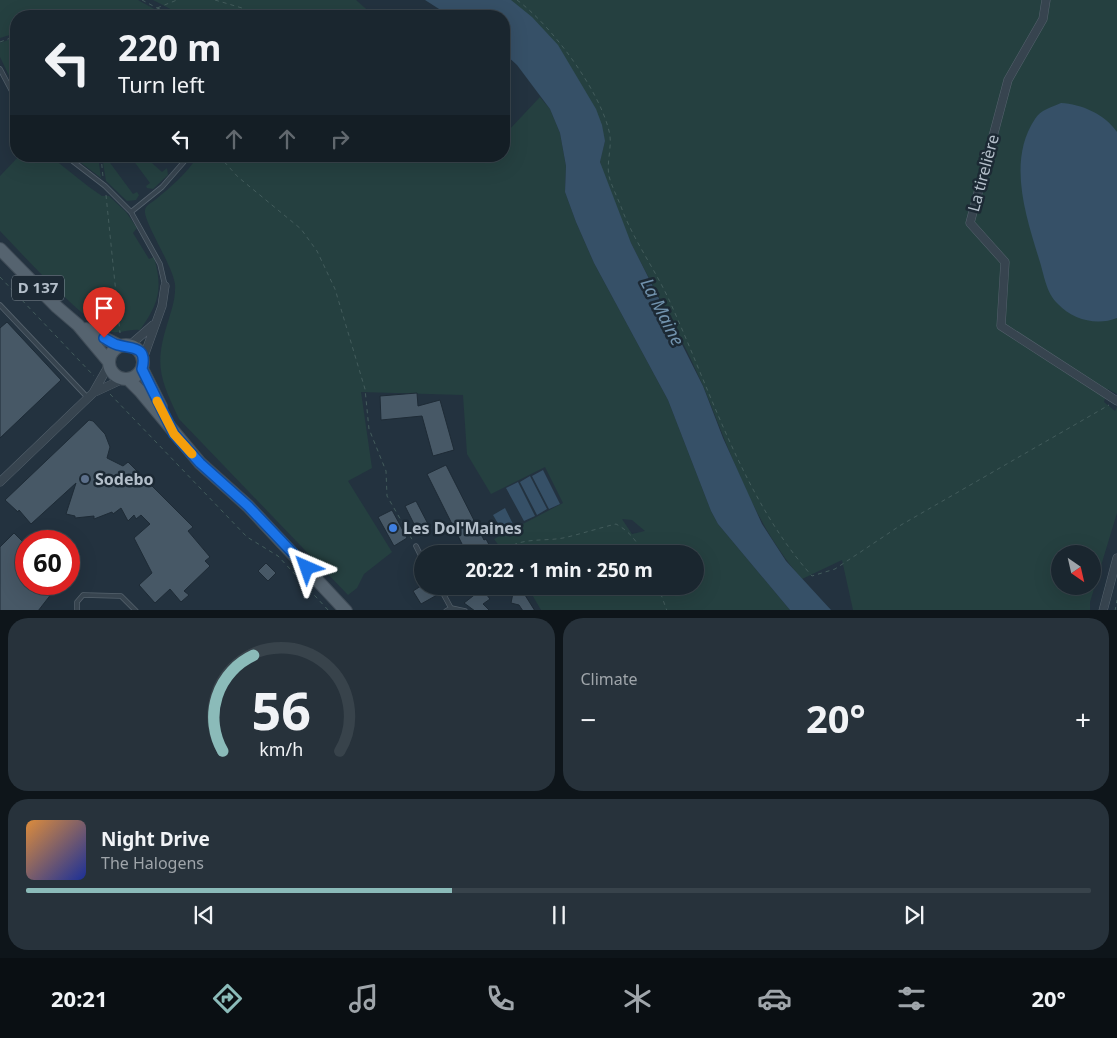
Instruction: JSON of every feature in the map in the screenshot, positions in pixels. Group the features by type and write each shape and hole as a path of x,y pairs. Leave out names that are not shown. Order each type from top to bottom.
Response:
{"main road":[{"name":"D 137","path":"0,248 57,307 78,325 109,363"},
{"name":"D 137","path":"78,325 125,346"},
{"path":"174,434 142,364 138,350 125,346 112,352 109,363 114,374 125,379 140,391 174,434 200,463 268,526 346,610"},
{"path":"125,379 136,376 142,364"}],"street":[{"name":"La tirelière","path":"1046,0 1043,20 1008,80 970,223 1004,262 1001,326 1117,401"},
{"path":"142,364 154,324 162,306 165,286"},
{"path":"125,346 154,324"},
{"path":"0,482 102,385 109,363"},
{"path":"102,385 125,379"},
{"path":"1103,610 1117,558"}],"lane":[{"path":"0,69 10,88"},
{"path":"74,162 105,186 132,212 160,264 165,286"},
{"path":"132,212 162,187 184,162"},
{"path":"0,305 91,396"},
{"path":"77,610 77,602 83,595 121,596 136,610"},
{"path":"444,595 451,608"},
{"path":"446,610 451,608 465,610"}],"path":[{"path":"142,0 163,10"},
{"path":"157,8 177,0"},
{"path":"215,0 245,10"},
{"path":"516,0 545,25 572,60 596,98 610,132 609,176 632,235 669,300 742,467 790,551 812,576 835,569 901,525 1117,401"},
{"path":"102,162 125,346"},
{"path":"224,162 238,177 301,229 317,251 335,290 365,389 369,429 386,471 388,496 415,545"},
{"path":"0,277 247,537 278,556 329,610"},
{"path":"514,545 535,539 562,538 616,524 624,528 639,545"},
{"path":"661,595 667,610"},
{"path":"1115,610 1117,600"}],"green space":[{"path":"0,0 138,0 156,10 10,10 10,35 0,38"},
{"path":"153,0 356,0 367,10 172,10"},
{"path":"509,0 1117,0 1117,394 1108,389 1104,402 1115,411 1117,407 1117,513 1101,566 1101,545 1051,545 1051,595 1092,595 1090,610 853,610 842,560 802,579 770,536 745,488 696,370 628,236 601,168 600,161 605,141"},
{"path":"10,39 10,78 0,57 0,43"},
{"path":"540,97 550,109 560,133 566,166 565,192 576,222 594,263 668,400 711,511 718,524 790,610 541,610 532,595 704,595 704,545 498,545 494,539 563,503 545,467 491,494 467,454 463,395 361,392 372,468 348,481 392,552 364,574 357,588 348,595 179,419 168,394 161,373 160,363 163,339 174,300 175,284 169,266 148,223 145,210 148,205 178,180 193,162 510,162 510,129","holes":["622,519 632,520 645,531 632,534"]},
{"path":"13,162 58,162 102,196 109,196 126,212 137,228 133,233 149,259 154,257 157,268 158,295 151,312 140,330 108,331 106,333 64,297 0,231 0,176"},
{"path":"80,162 99,162 101,178"},
{"path":"103,162 109,162 133,194 137,192 139,195 136,200 127,201 106,181"},
{"path":"134,162 151,162 162,172 167,168 168,175 153,189 146,186 150,183"}],"water":[{"name":"La Maine","path":"425,0 511,0 532,17 558,45 596,109 602,125 605,141 600,162 631,243 703,386 723,438 762,524 786,561 831,610 790,610 718,524 711,511 668,400 594,263 576,222 565,192 566,166 560,133 550,109 510,59 510,10 441,10"},
{"path":"1061,103 1076,105 1092,111 1106,120 1117,132 1117,318 1109,320 1093,321 1078,318 1064,310 1054,300 1046,283 1025,207 1021,170 1022,153 1027,135 1040,113"},
{"path":"543,470 560,504 549,509 532,476"},
{"path":"530,476 547,509 537,515 520,482"},
{"path":"518,482 535,516 524,521 506,488"},
{"path":"505,508 514,526 503,532 493,515"}],"building":[{"path":"7,322 61,380 0,438 0,328"},
{"path":"417,393 418,406 440,400 454,450 433,456 422,416 381,420 380,396"},
{"path":"89,420 93,421 105,434 110,447 107,458 123,466 128,462 193,527 188,531 210,557 205,561 210,566 184,591 189,595 181,602 170,589 155,603 139,585 152,573 134,538 150,524 141,515 136,519 134,515 128,521 121,508 113,514 112,512 94,519 94,516 75,518 75,516 66,514 76,483 31,524 19,510 18,512 5,500"},
{"path":"446,465 484,540 486,539 489,545 462,545 427,474"},
{"path":"416,501 428,524 417,530 405,506"},
{"name":"Les Dol'Maines","path":"392,510 407,538 394,546 378,517"},
{"path":"14,533 15,595 50,595 39,610 0,610 0,547"},
{"path":"266,563 276,573 268,581 258,571"},
{"path":"415,595 437,595 421,604"},
{"path":"474,595 487,595 490,599 483,604 489,610 474,610 464,603"},
{"path":"513,595 525,595 534,610 522,610 519,605 511,603"}],"slow traffic":[{"path":"157,401 174,434 192,454"}],"place":[{"name":"Sodebo","path":"85,479"},
{"name":"Les Dol'Maines","path":"393,528"}],"route":[{"path":"104,338 120,346 134,347 138,350 143,359 142,369 174,434 200,463 248,506 307,568"}]}
